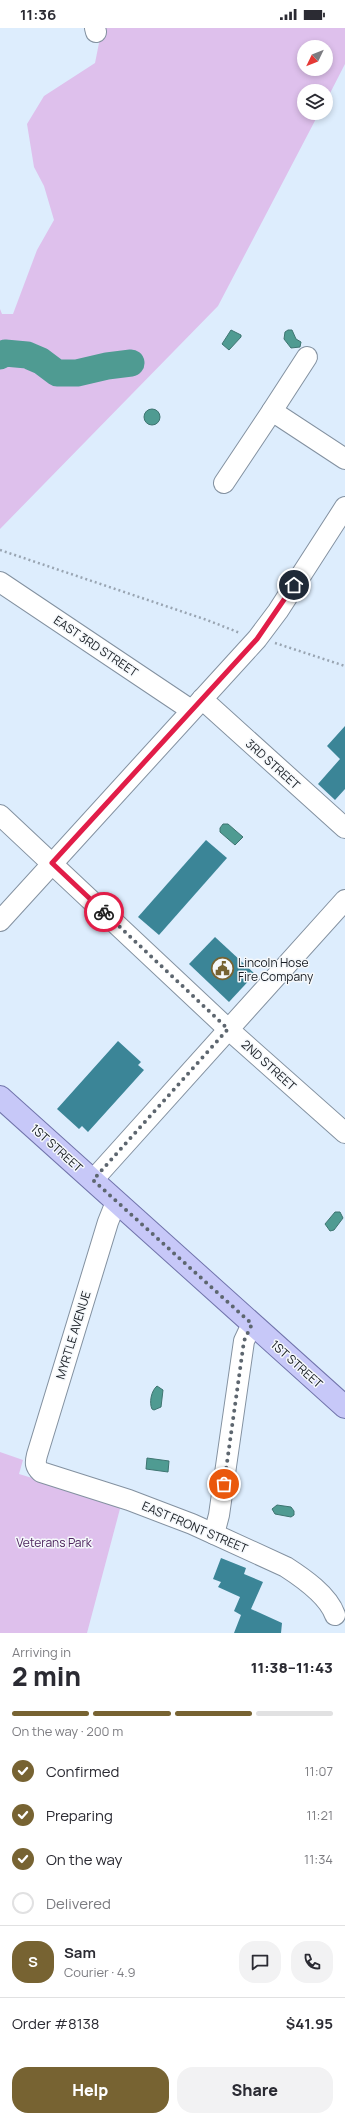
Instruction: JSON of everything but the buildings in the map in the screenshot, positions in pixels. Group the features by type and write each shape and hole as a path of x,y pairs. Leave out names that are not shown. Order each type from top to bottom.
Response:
{"main road":[{"name":"1ST STREET","path":"0,1097 345,1407"}],"street":[{"path":"224,483 307,357"},
{"path":"272,411 345,459"},
{"path":"0,921 257,639 278,612 345,507"},
{"name":"EAST 3RD STREET","path":"0,582 196,705"},
{"name":"3RD STREET","path":"196,705 345,828"},
{"name":"2ND STREET","path":"0,816 228,1029 345,1133"},
{"path":"93,1180 345,900"},
{"name":"MYRTLE AVENUE","path":"37,1469 35,1464 37,1455 108,1222 116,1202"},
{"path":"214,1534 219,1515 244,1341 252,1324"},
{"name":"EAST FRONT STREET","path":"37,1469 41,1472 129,1500 214,1534 286,1567 299,1575 322,1597 333,1610 335,1615"}],"path":[{"path":"0,550 257,639 345,666"}],"green space":[{"path":"96,28 345,28 345,64 333,87 333,84 297,84 297,120 315,120 218,306 0,529 0,309 2,314 13,314 37,250 54,220 44,186 34,167 27,124 44,96 95,63 100,38"},
{"name":"Veterans Park","path":"0,1452 23,1460 19,1474 121,1505 87,1633 0,1633"}],"shaded area":[{"path":"231,330 241,335 241,337 229,350 222,344"},
{"path":"292,330 296,339 301,342 300,347 291,348 284,339 285,332"},
{"path":"149,409 155,409 160,414 158,423 155,425 149,425 144,420 144,414"},
{"path":"223,824 228,824 243,837 235,845 220,832 220,828"},
{"path":"335,1212 340,1212 343,1218 334,1230 330,1231 325,1224"},
{"path":"157,1386 163,1390 161,1407 154,1410 151,1406 151,1400 153,1391"},
{"path":"147,1458 169,1461 168,1472 146,1469"},
{"path":"277,1505 291,1507 294,1511 294,1515 291,1517 275,1514 272,1509"}],"waterway":[{"path":"0,356 5,353 27,355 41,361 57,373 77,373 107,366 131,363"}],"way so far":[{"path":"104,912 228,1029 93,1180 252,1324 247,1331 244,1341 224,1484"}],"place":[{"name":"Lincoln Hose Fire Company","path":"222,969"}],"route":[{"path":"104,912 52,863 257,639 278,612 294,585"}]}
